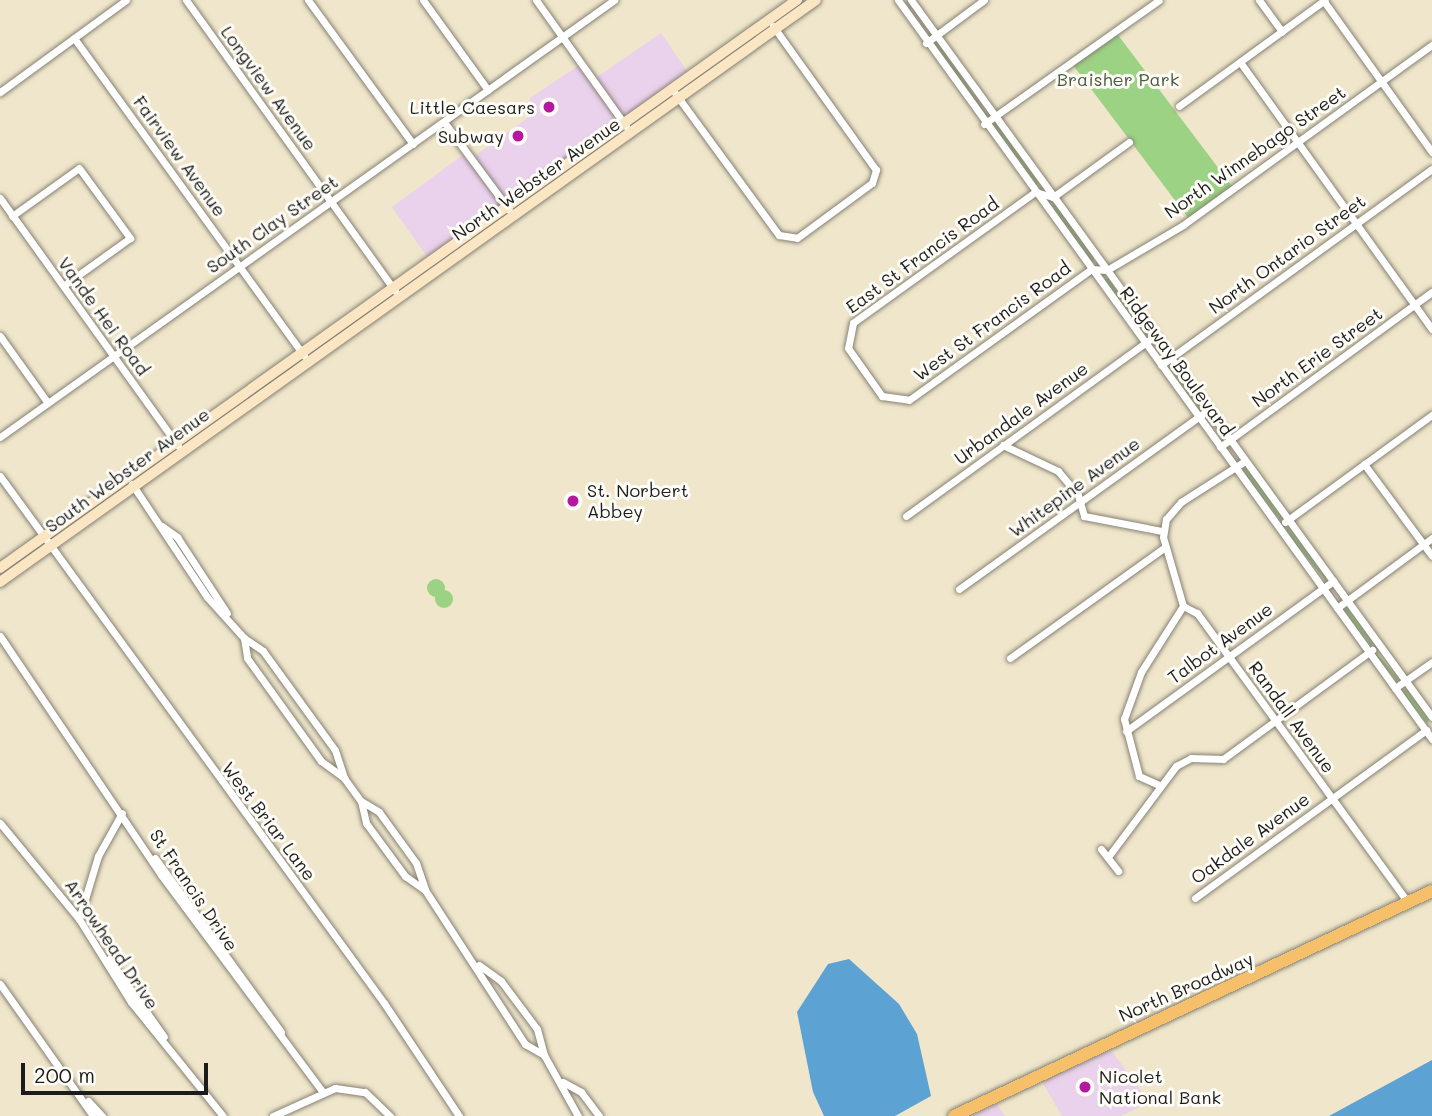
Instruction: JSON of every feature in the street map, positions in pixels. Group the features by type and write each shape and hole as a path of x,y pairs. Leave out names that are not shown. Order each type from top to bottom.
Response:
{"main road":[{"name":"North Webster Avenue","path":"772,25 797,0"},
{"name":"North Webster Avenue","path":"272,381 772,25 816,0"},
{"name":"South Webster Avenue","path":"0,582 50,539 272,381"},
{"name":"South Webster Avenue","path":"0,568 50,539"},
{"name":"North Broadway","path":"954,1116 1432,891"}],"street":[{"path":"0,92 126,0"},
{"name":"Longview Avenue","path":"186,0 396,293"},
{"path":"308,0 413,144"},
{"path":"423,0 488,90"},
{"path":"536,0 627,128"},
{"name":"South Clay Street","path":"0,437 614,0"},
{"name":"Ridgeway Boulevard","path":"898,0 984,124 1432,739"},
{"name":"Ridgeway Boulevard","path":"911,0 1432,717"},
{"path":"926,43 984,0"},
{"path":"984,124 1159,0"},
{"path":"1259,0 1282,32"},
{"path":"1179,106 1324,0 1432,152"},
{"path":"675,94 781,236 797,238 872,183 876,170 772,25"},
{"name":"Fairview Avenue","path":"74,38 306,357"},
{"name":"North Winnebago Street","path":"1107,270 1298,142 1432,46"},
{"path":"1240,62 1432,329"},
{"path":"444,122 510,211"},
{"path":"1035,192 1053,197 1129,142"},
{"path":"12,216 79,168 130,238 63,286"},
{"name":"North Ontario Street","path":"1161,365 1432,169"},
{"name":"East St Francis Road","path":"852,354 846,338 853,323 1035,192"},
{"name":"Vande Hei Road","path":"0,198 179,447"},
{"path":"1091,269 1107,270"},
{"name":"West St Francis Road","path":"852,354 882,396 909,400 1091,269"},
{"name":"North Erie Street","path":"1220,447 1432,292"},
{"path":"0,336 48,403"},
{"name":"Urbandale Avenue","path":"906,516 1155,336"},
{"name":"Whitepine Avenue","path":"959,589 1208,410"},
{"path":"1278,527 1432,415"},
{"path":"1003,445 1058,471 1079,502 1082,514 1096,522 1162,531"},
{"path":"1159,785 1139,776 1126,731 1126,709 1141,673 1183,606 1162,531 1181,502 1245,461"},
{"path":"1364,464 1432,556"},
{"name":"West Briar Lane","path":"0,476 50,539 126,654 429,1066 459,1116"},
{"path":"130,482 161,526 177,537 244,638 263,651 335,750 344,778"},
{"path":"1337,608 1432,538"},
{"path":"1010,659 1165,547"},
{"name":"Talbot Avenue","path":"1126,731 1333,581"},
{"name":"Randall Avenue","path":"1183,606 1197,613 1408,902"},
{"name":"St Francis Drive","path":"0,636 42,706 152,855 262,1016 284,1038 323,1092"},
{"path":"244,638 247,658 321,761 344,778 361,801 379,812 416,863 425,890 479,965 501,981 530,1020 544,1055 563,1082 578,1116"},
{"path":"1108,858 1150,806 1159,785 1185,760 1223,759 1380,645"},
{"path":"1395,688 1432,662"},
{"name":"Oakdale Avenue","path":"1195,898 1426,730"},
{"path":"361,801 366,823 405,876 425,890"},
{"path":"79,919 98,856 122,813"},
{"name":"Arrowhead Drive","path":"0,823 79,919 131,1002 165,1038 223,1116"},
{"path":"1101,849 1118,871"},
{"path":"479,965 484,986 525,1044 544,1055"},
{"path":"0,978 7,992"},
{"path":"0,984 83,1096 102,1116"},
{"path":"563,1082 581,1092 599,1116"},
{"path":"273,1116 323,1092 365,1092 390,1116"},
{"path":"83,1096 93,1116"}],"shaded area":[{"path":"661,33 693,80 433,265 392,207 467,152 472,158 537,111 529,99 582,63 594,79"},
{"path":"1111,1050 1149,1102 1121,1116 1062,1116 1042,1082"},
{"path":"997,1104 1005,1116 972,1116"}],"green space":[{"name":"Braisher Park","path":"1115,31 1234,188 1190,221 1072,63"},
{"path":"933,43 938,43 988,116 985,116"},
{"path":"996,123 1038,181 1037,185 991,126"},
{"path":"1055,204 1094,258 1092,262 1050,206"},
{"path":"1108,278 1148,333 1146,336 1103,280"},
{"path":"1172,365 1202,406 1199,410 1167,368"},
{"path":"1246,468 1282,516 1280,520 1242,471"},
{"path":"1289,527 1326,577 1326,581 1285,531"},
{"path":"436,579 442,582 445,588 442,594 436,597 430,594 427,588 430,582"},
{"path":"444,590 450,593 453,599 450,605 444,608 438,605 435,599 438,593"},
{"path":"1348,608 1373,642 1371,646 1343,611"},
{"path":"1376,653 1398,677 1397,682 1376,656"},
{"path":"1407,689 1429,719 1427,724 1402,692"}],"water":[{"path":"849,959 899,1004 917,1034 931,1096 895,1116 824,1116 813,1092 797,1012 828,964"},
{"path":"1432,1060 1432,1116 1329,1116"}],"place":[{"name":"Little Caesars","path":"549,107"},
{"name":"Subway","path":"518,136"},
{"name":"St. Norbert Abbey","path":"573,501"},
{"name":"Nicolet National Bank","path":"1085,1087"}]}
